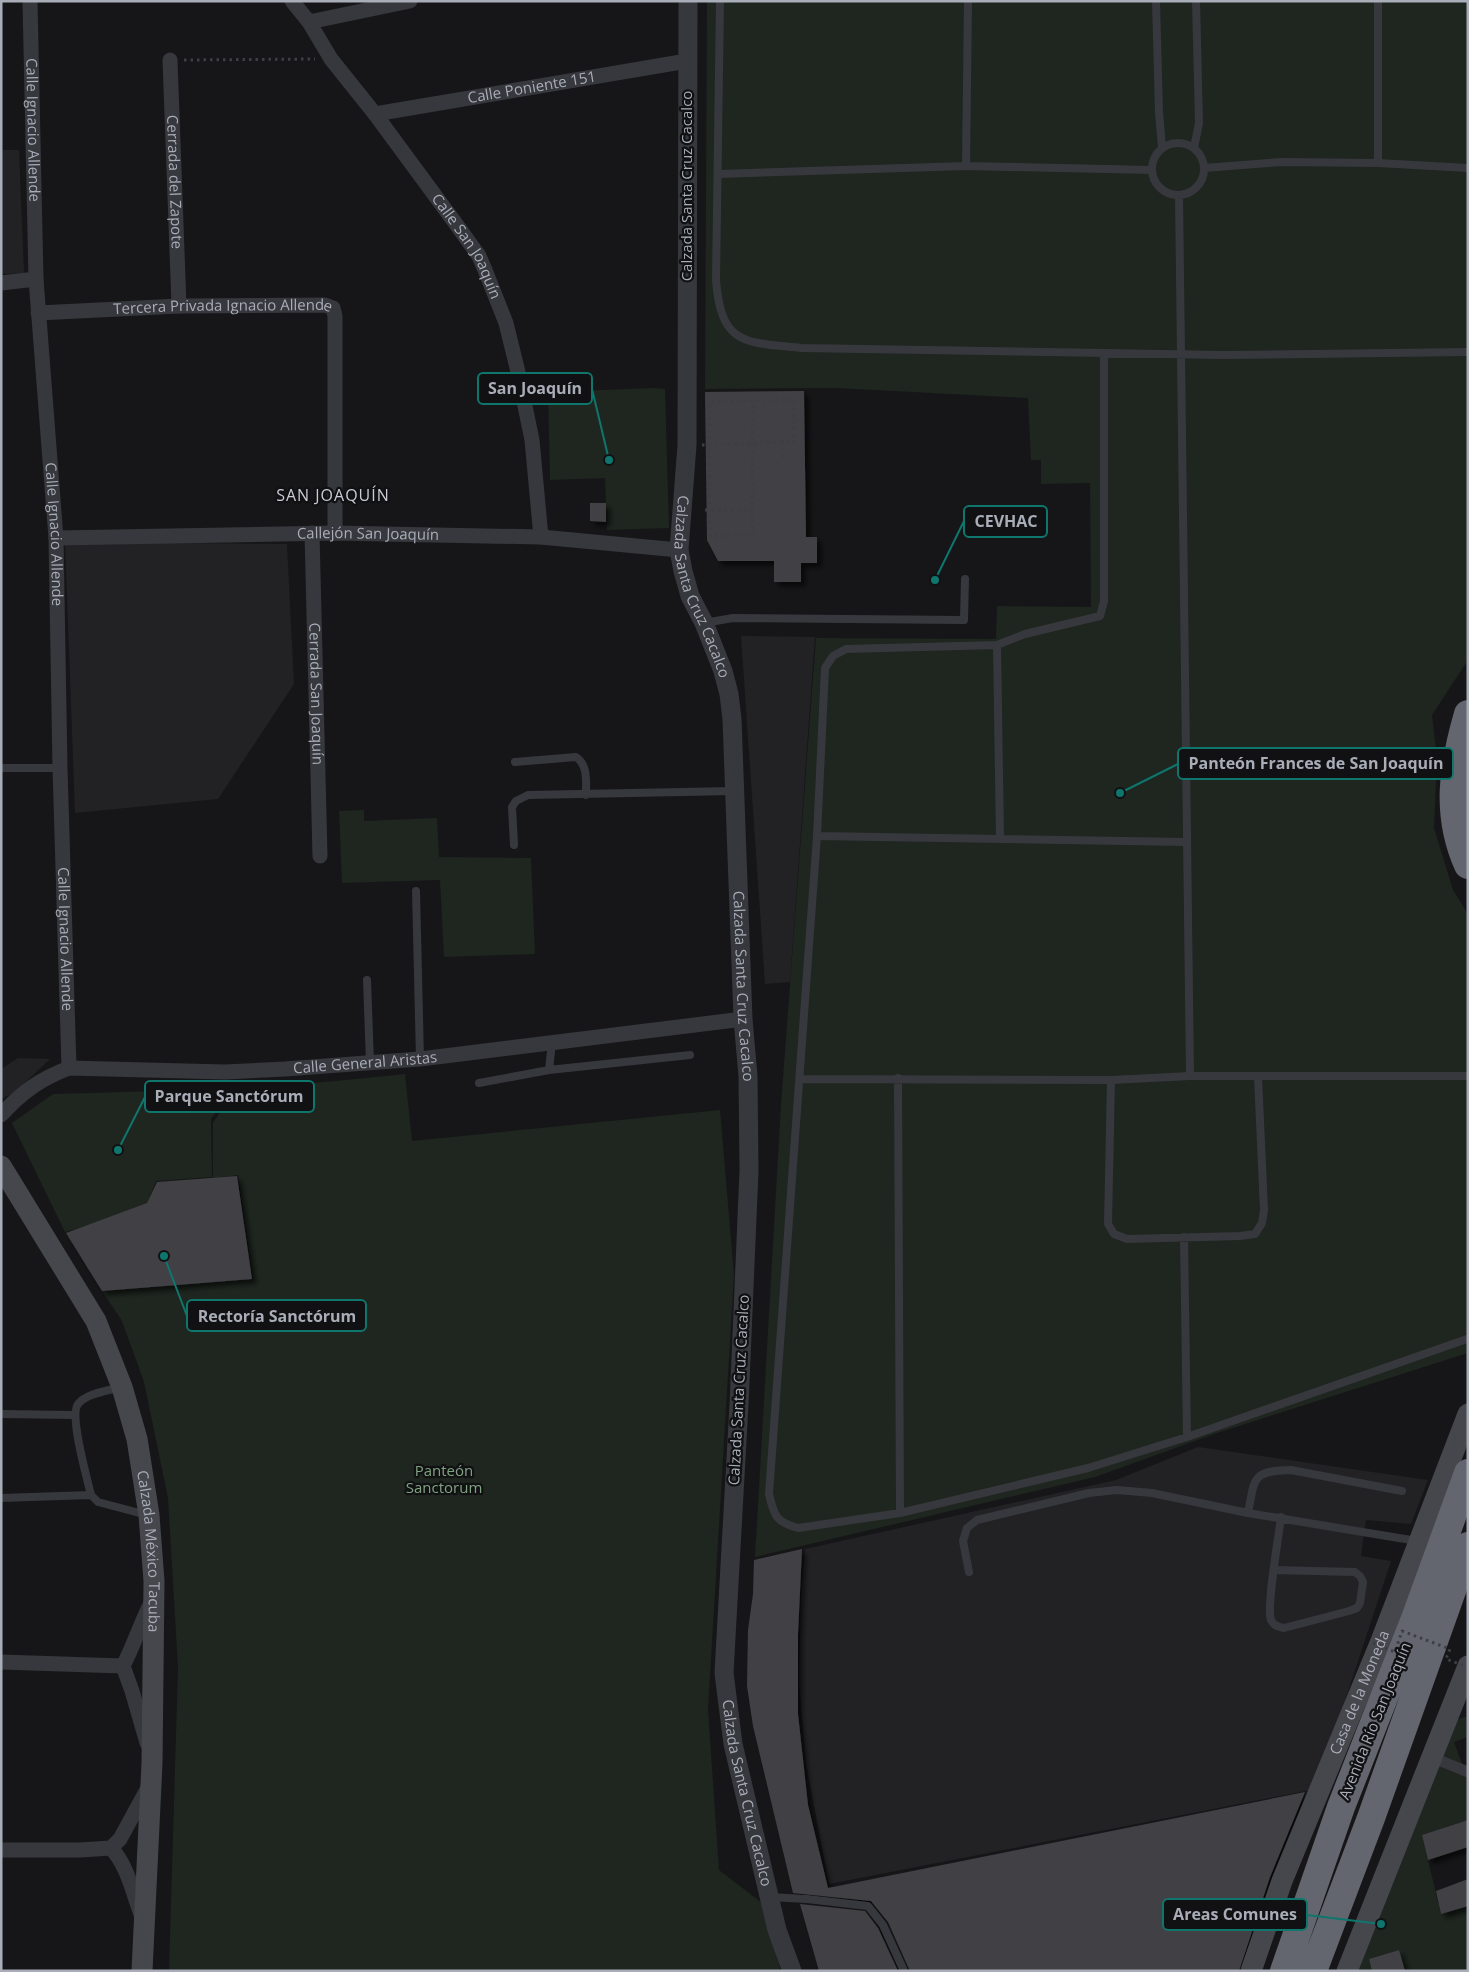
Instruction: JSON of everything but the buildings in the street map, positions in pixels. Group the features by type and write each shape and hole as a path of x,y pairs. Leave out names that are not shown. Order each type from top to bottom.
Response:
{"highway":[{"path":"1468,714 1458,748 1452,789 1455,828 1468,865"},
{"name":"Avenida Río San Joaquín","path":"1284,1971 1341,1807 1416,1616 1468,1473"},
{"name":"Avenida Río San Joaquín","path":"1313,1971 1371,1818 1468,1546"}],"main road":[{"name":"Calzada México Tacuba","path":"1,1166 96,1321 122,1387 137,1439 149,1515 154,1581 152,1763 149,1784 142,1971"},
{"name":"Casa de la Moneda","path":"1251,1971 1282,1881 1380,1642 1468,1414"},
{"path":"1347,1971 1468,1666"}],"street":[{"name":"Calle Ignacio Allende","path":"30,1 36,279 56,538 60,768 69,1068"},
{"name":"Calle San Joaquín","path":"292,1 309,22 331,59 375,114 478,256 494,289 508,331 532,440 541,537"},
{"path":"309,22 410,1"},
{"name":"Calzada Santa Cruz Cacalco","path":"688,1 686,445 679,550 690,596 704,623 723,671 729,694 732,719 743,1019 748,1076 750,1171 740,1395 724,1674 733,1744 777,1930 792,1971"},
{"name":"Cerrada del Zapote","path":"170,60 179,306"},
{"name":"Calle Poniente 151","path":"375,114 687,61"},
{"path":"1,283 36,279"},
{"name":"Tercera Privada Ignacio Allende","path":"38,313 179,306 325,305 333,308 335,316 335,533"},
{"name":"Cerrada San Joaquín","path":"312,533 320,856"},
{"name":"Callejón San Joaquín","path":"56,538 335,533 541,537 679,550"},
{"name":"Calle General Aristas","path":"1,1115 29,1088 46,1076 69,1068 225,1072 420,1059 743,1019"},
{"path":"152,1763 138,1710 123,1666 133,1648 143,1618 154,1597"},
{"path":"1,1662 123,1666"},
{"path":"1432,1757 1468,1772"},
{"path":"1,1850 111,1848 120,1839 149,1784"},
{"path":"111,1848 125,1869 144,1923"}],"lane":[{"path":"720,1 716,280 717,301 723,319 735,335 754,343 801,348 1182,354 1468,352"},
{"path":"966,166 968,1"},
{"path":"1156,1 1159,112 1162,148"},
{"path":"1194,148 1199,123 1196,1"},
{"path":"1378,1 1378,164"},
{"path":"1172,143 1184,143 1194,148 1201,157 1204,168 1202,178 1197,187 1189,193 1180,196 1169,194 1160,188 1154,180 1152,170 1155,156 1162,148 1172,143"},
{"path":"1204,168 1281,162 1468,168"},
{"path":"718,174 966,166 1152,170"},
{"path":"1180,196 1190,1076"},
{"path":"1104,353 1104,601 1100,616 1075,624 1025,634 997,645 846,649 833,656 825,668 817,836 769,1494 772,1511 783,1524 798,1528 900,1513 1088,1468 1187,1437 1467,1339"},
{"path":"704,623 733,618 964,620 965,579"},
{"path":"997,645 1000,839"},
{"path":"515,762 576,757 582,761 585,768 586,795"},
{"path":"1,768 60,768"},
{"path":"514,845 512,807 516,801 528,795 734,791"},
{"path":"817,836 1186,842"},
{"path":"416,891 420,1059"},
{"path":"367,980 370,1062"},
{"path":"549,1070 552,1042"},
{"path":"479,1083 549,1070 690,1056"},
{"path":"800,1079 1111,1080 1190,1076 1468,1076"},
{"path":"1111,1080 1108,1224 1114,1234 1127,1239 1240,1236 1255,1234 1262,1223 1264,1210 1258,1076"},
{"path":"898,1078 900,1513"},
{"path":"1184,1237 1187,1437"},
{"path":"122,1387 85,1398 77,1405 74,1415 91,1495 98,1502 149,1515"},
{"path":"1,1414 74,1415"},
{"path":"1248,1513 1255,1479 1263,1473 1273,1470 1291,1470 1402,1491"},
{"path":"969,1572 963,1541 967,1528 977,1520 1089,1493 1117,1490 1152,1493 1248,1513 1281,1517 1418,1542"},
{"path":"1,1498 91,1495"},
{"path":"1274,1570 1355,1572 1363,1582 1360,1603 1357,1608 1349,1611 1284,1628 1277,1626 1272,1620 1270,1610 1274,1570 1281,1517"},
{"path":"769,1897 868,1906 883,1925 904,1971"}],"path":[{"path":"170,60 331,59"},
{"path":"704,445 709,445 752,443 794,442 794,400 753,400 710,400 709,445 707,510 710,536 753,535 752,443 753,400"},
{"path":"783,442 783,460"},
{"path":"707,510 752,510"},
{"path":"1372,1643 1394,1652 1402,1631 1450,1650 1446,1659 1468,1666"}],"shaded area":[{"path":"1,150 19,150 24,273 1,274"},
{"path":"65,542 287,544 294,684 218,799 75,813"},
{"path":"741,636 815,637 790,982 765,984"},
{"path":"18,1058 50,1059 14,1093 1,1099 1,1069"},
{"path":"1198,1447 1428,1480 1411,1524 1366,1520 1361,1556 1391,1561 1316,1789 829,1884 806,1764 799,1682 801,1592 805,1549 1116,1480"}],"green space":[{"path":"707,1 1468,1 1468,660 1432,715 1437,759 1434,828 1453,890 1468,914 1468,1353 1217,1433 1095,1477 755,1557 781,1105 816,638 996,639 997,606 1091,607 1090,483 1041,484 1041,460 1031,460 1028,398 836,388 705,389"},
{"path":"665,389 669,528 607,530 605,478 550,480 548,392"},
{"path":"364,810 364,821 437,818 439,857 531,858 535,954 444,957 440,880 342,883 339,811"},
{"name":"Panteón Sanctorum","path":"405,1074 412,1141 720,1110 734,1275 708,1709 719,1870 762,1903 781,1971 169,1971 178,1667 168,1498 144,1382 122,1321 102,1291 253,1279 238,1175 213,1178 213,1123 235,1089"},
{"path":"232,1089 211,1119 212,1177 156,1181 147,1203 65,1232 12,1123 53,1094"},
{"path":"1468,1716 1468,1737 1454,1742 1464,1769 1468,1768 1468,1820 1422,1835 1441,1914 1466,1906 1468,1914 1468,1971 1401,1971 1395,1951 1369,1959 1372,1971 1352,1971 1449,1722"}],"place":[{"name":"San Joaquín","path":"609,460"},
{"name":"CEVHAC","path":"935,580"},
{"name":"Panteón Frances de San Joaquín","path":"1120,793"},
{"name":"Parque Sanctórum","path":"118,1150"},
{"name":"Rectoría Sanctórum","path":"164,1256"},
{"name":"Areas Comunes","path":"1381,1924"}],"district":[{"name":"SAN JOAQUÍN","path":"333,495"}]}
